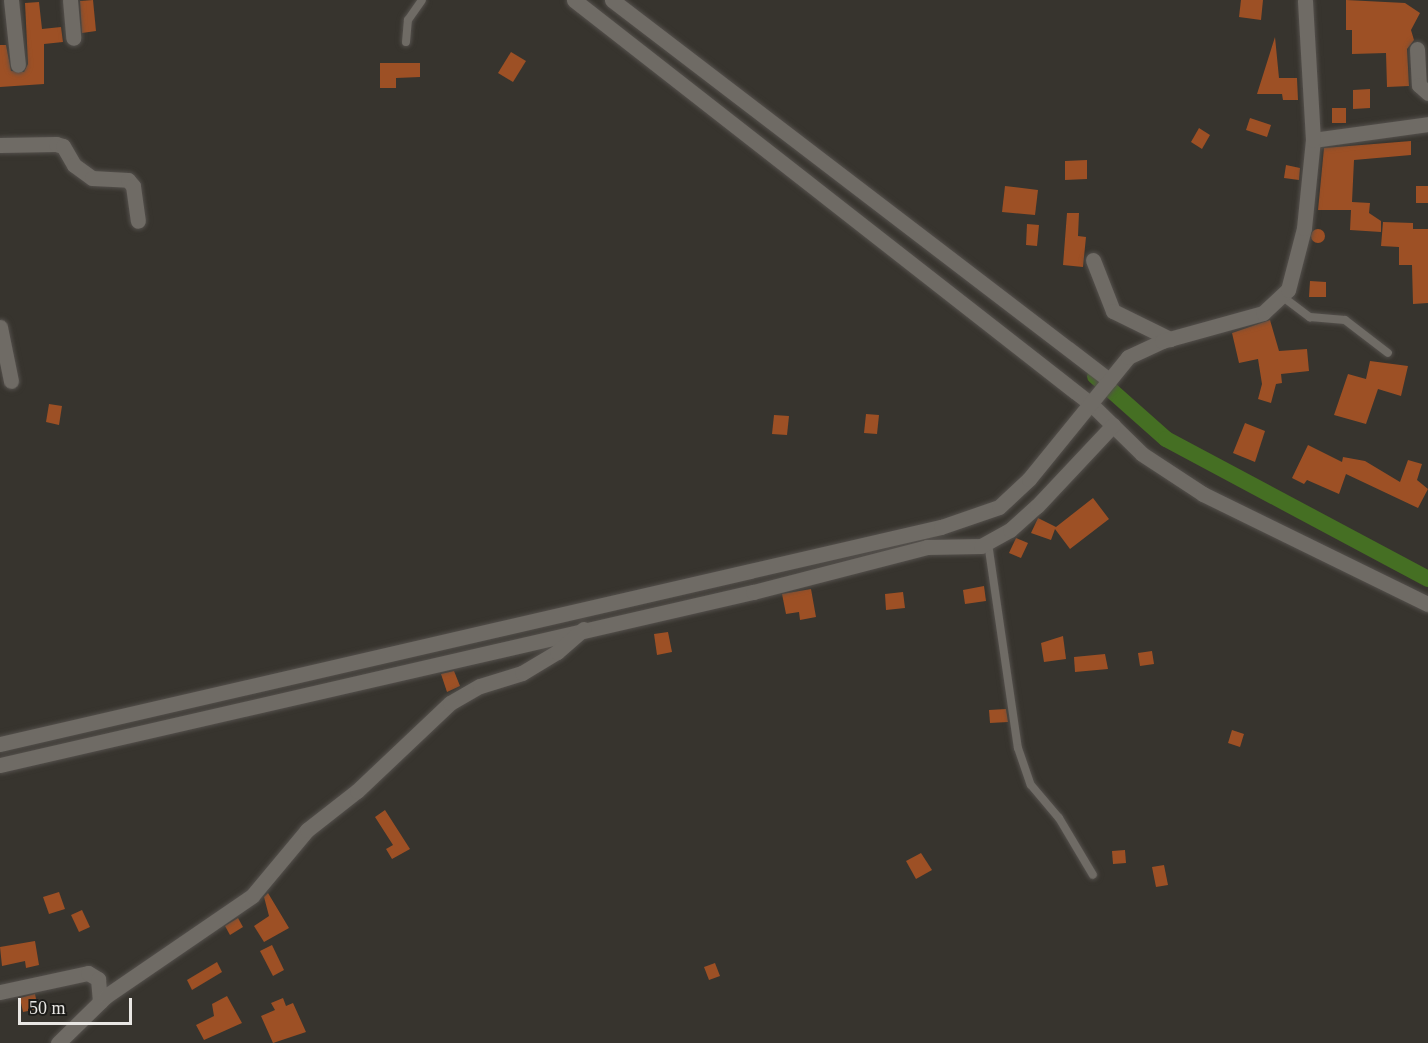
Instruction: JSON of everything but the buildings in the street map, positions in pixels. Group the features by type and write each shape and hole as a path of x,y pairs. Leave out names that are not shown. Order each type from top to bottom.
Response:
{"street":[{"path":"11,0 18,65"},
{"path":"70,0 73,38"},
{"path":"573,0 1100,393"},
{"path":"612,0 1100,393 1113,425 1142,454 1203,494 1428,604"},
{"path":"0,744 971,519 999,507 1029,479 1128,357 1170,339 1263,313 1283,297 1298,261 1313,140 1305,0"},
{"path":"1418,49 1419,85 1428,93"},
{"path":"1313,140 1428,124"},
{"path":"0,145 63,146 74,165 92,178 128,180 133,186 138,221"},
{"path":"1093,260 1113,311 1170,339"},
{"path":"1,334 11,381"},
{"path":"0,765 927,547 988,543 1037,506 1113,425"},
{"path":"58,1043 100,1002 252,896 307,830 357,790 450,703 480,686 522,673 556,652 583,629"},
{"path":"0,992 88,973 98,979 100,1002"}],"lane":[{"path":"406,42 408,20 422,0"},
{"path":"1283,297 1310,317 1345,320 1388,353"},
{"path":"988,543 1018,748 1031,785 1059,818 1093,875"}],"waterway":[{"path":"1095,376 1166,439 1428,579"}]}
